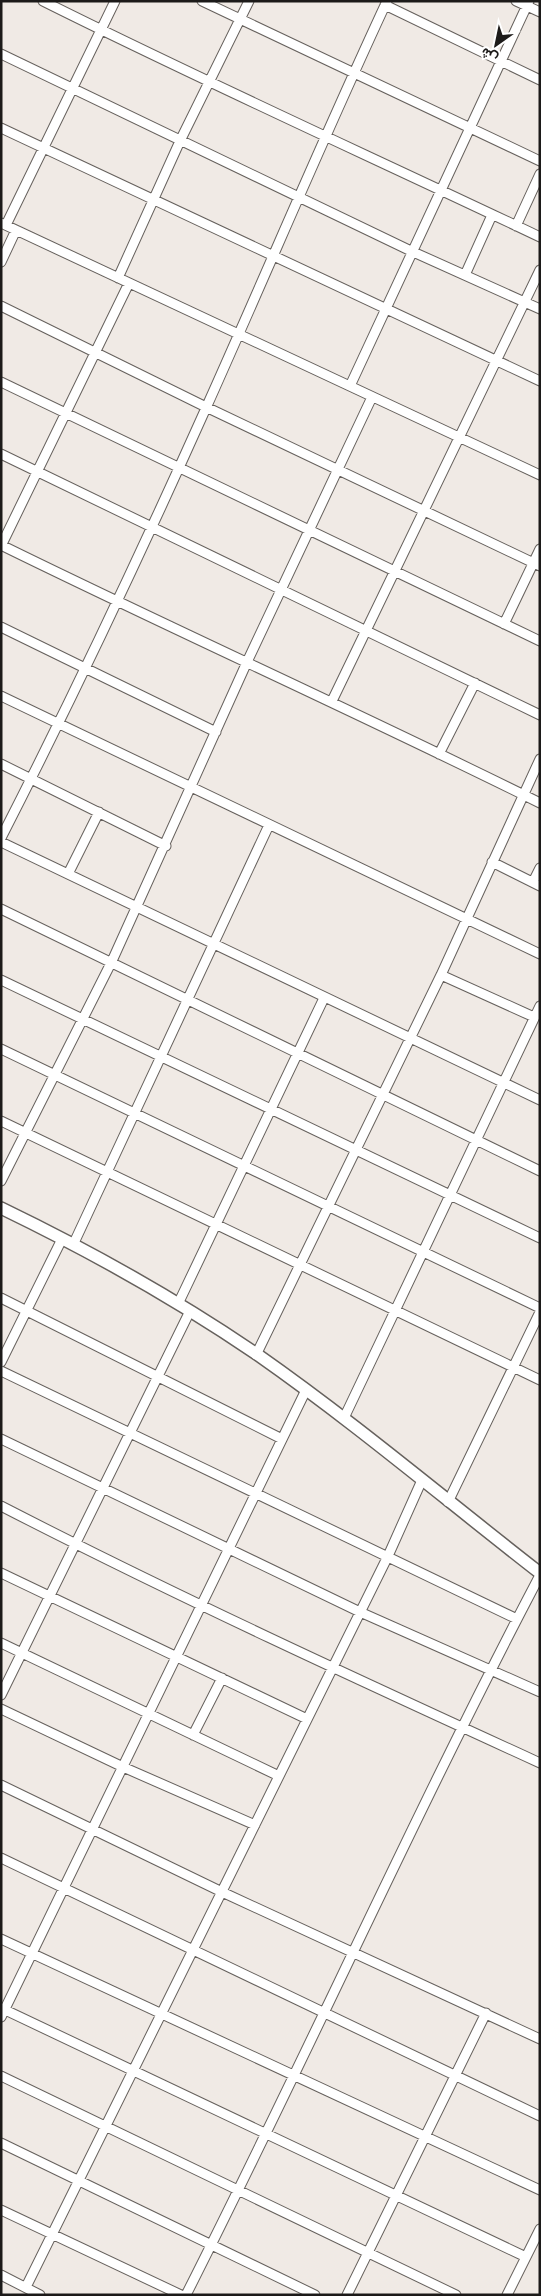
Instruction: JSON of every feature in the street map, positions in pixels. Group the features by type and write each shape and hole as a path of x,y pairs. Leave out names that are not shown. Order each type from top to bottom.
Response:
{"main road":[{"path":"1,1208 67,1242 178,1304 256,1355 344,1418 540,1574"}],"street":[{"path":"43,1 100,30 327,135 440,191 540,237"},
{"path":"114,1 3,224 540,475"},
{"path":"202,1 540,161"},
{"path":"118,278 180,141 249,1"},
{"path":"516,1 528,4 540,12"},
{"path":"540,80 386,3 178,468 32,779 1,840 137,908 540,1100"},
{"path":"350,386 411,251 528,4"},
{"path":"1,54 180,141 300,196 411,251 540,309"},
{"path":"1,128 540,381"},
{"path":"516,226 540,174"},
{"path":"465,275 492,215"},
{"path":"1,262 16,230"},
{"path":"332,701 540,270"},
{"path":"129,283 39,472 1,546 332,701 540,803"},
{"path":"1,306 206,407 537,564"},
{"path":"1,382 540,641"},
{"path":"1,1181 112,961 166,846 247,662 372,397"},
{"path":"1,454 540,715"},
{"path":"504,624 537,564 540,549"},
{"path":"1,627 216,732"},
{"path":"439,754 475,683"},
{"path":"1,696 540,954"},
{"path":"256,1355 441,975 522,794 540,759"},
{"path":"1,764 166,846"},
{"path":"68,874 98,812"},
{"path":"1,1362 27,1311 107,1172 269,825"},
{"path":"492,862 536,884 540,868"},
{"path":"1,910 112,961 540,1171"},
{"path":"441,975 534,1018"},
{"path":"1,980 540,1238"},
{"path":"178,1304 242,1164 324,998"},
{"path":"344,1418 394,1308 477,1140 540,1006"},
{"path":"1,1049 242,1164 328,1208 540,1310 448,1502"},
{"path":"1,1121 394,1308 540,1380"},
{"path":"1,1298 282,1440"},
{"path":"1,1695 156,1376 190,1311"},
{"path":"1,1370 517,1619"},
{"path":"306,1390 92,1831 2,2011 134,2070 526,2256"},
{"path":"1,1439 360,1612 540,1692"},
{"path":"26,2287 388,1556 422,1480"},
{"path":"1,1506 202,1605 540,1763"},
{"path":"1,1573 307,1719"},
{"path":"186,2295 326,2013 462,1727 540,1574"},
{"path":"1,1643 279,1776"},
{"path":"193,1736 222,1678"},
{"path":"1,1709 123,1767 254,1825"},
{"path":"1,1785 92,1831 540,2039"},
{"path":"1,1858 63,1890 456,2074 540,2116"},
{"path":"1,1939 540,2190"},
{"path":"348,2295 486,2013"},
{"path":"1,2076 456,2295"},
{"path":"1,2143 79,2179 315,2295"},
{"path":"1,2210 181,2295"},
{"path":"507,2295 540,2228"},
{"path":"1,2275 40,2295"}]}
